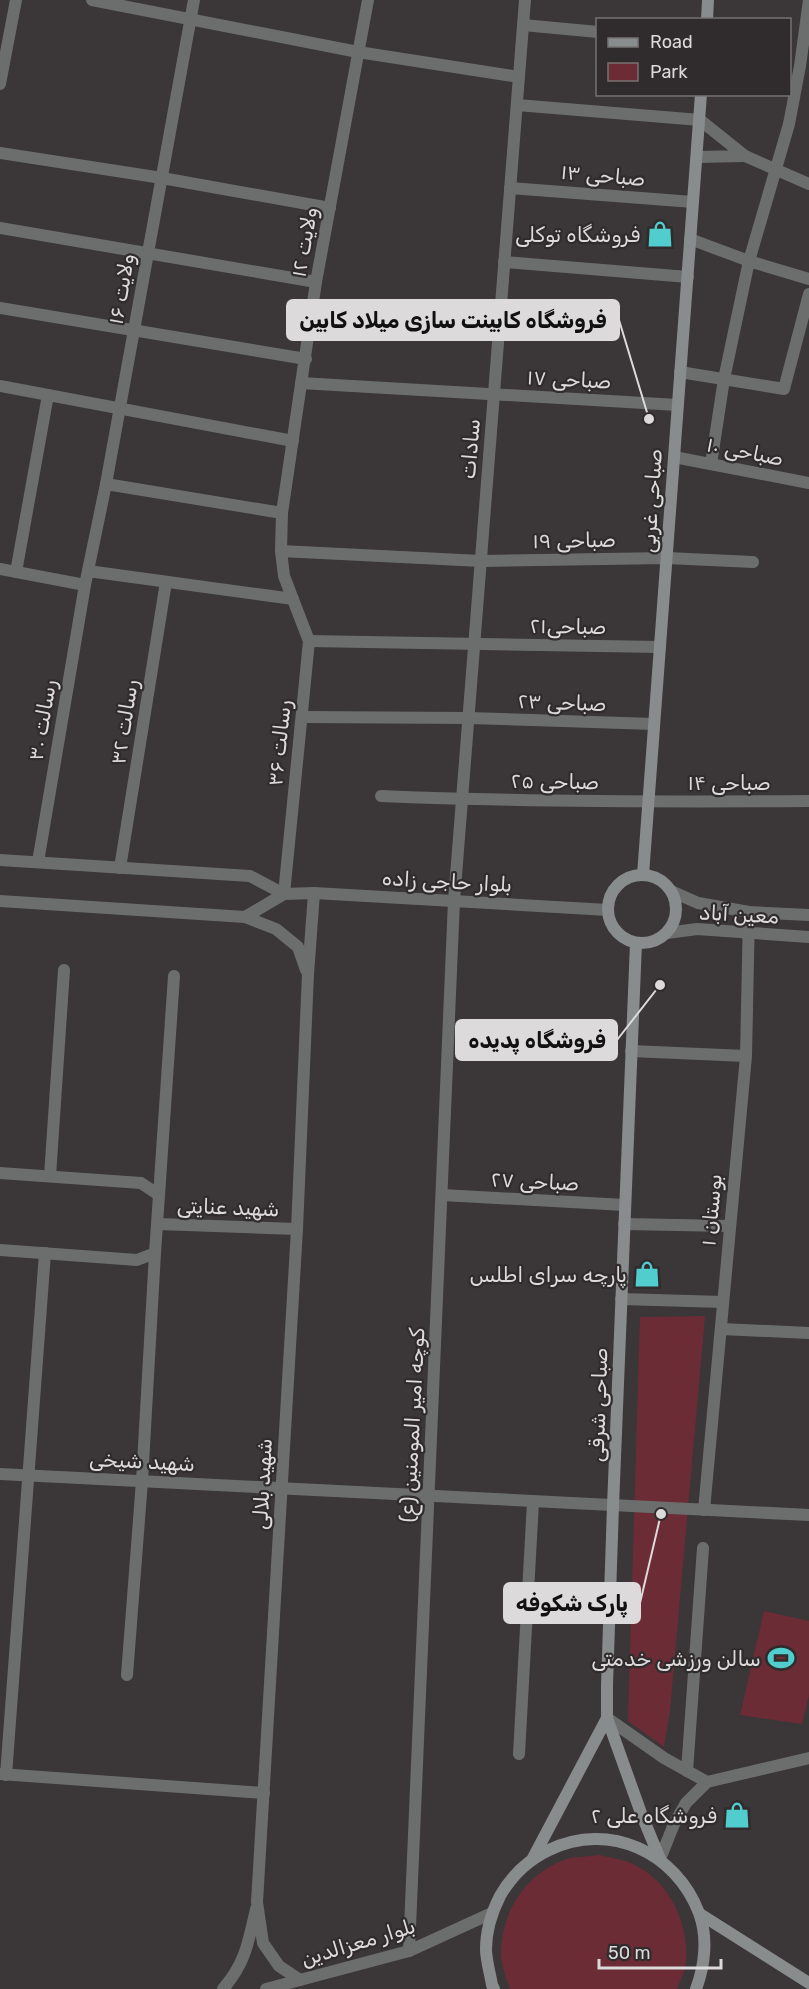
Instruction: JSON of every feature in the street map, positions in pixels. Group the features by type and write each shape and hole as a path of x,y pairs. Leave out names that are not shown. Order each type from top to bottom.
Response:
{"main road":[{"path":"707,18 708,0"},
{"name":"صباحی غربی","path":"643,875 701,96"},
{"path":"632,876 654,877 663,882 671,891 676,913 667,933 658,940 636,943 625,939 616,931 610,921 609,899 614,889 622,881 632,876"},
{"name":"صباحی شرقی","path":"636,943 613,1506 607,1718 660,1859"},
{"path":"494,1989 486,1949 492,1913 508,1882 532,1858 607,1718"},
{"path":"532,1858 563,1843 596,1838 630,1844 660,1859 684,1883 700,1914 705,1942 703,1971 696,1989"},
{"path":"700,1914 808,1986"}],"street":[{"path":"0,84 16,0"},
{"path":"92,0 358,52 519,77"},
{"name":"ولایت ۱۶","path":"85,585 106,484 194,0"},
{"name":"ولایت ۱۲","path":"293,599 284,576 281,551 282,513 316,282 368,0"},
{"name":"سادات","path":"454,901 525,0"},
{"path":"711,464 724,379 749,261 789,124 809,0"},
{"path":"523,25 596,32"},
{"path":"517,105 699,120 744,156 809,184"},
{"path":"0,153 162,178 330,208"},
{"path":"697,157 744,156"},
{"name":"صباحی ۱۳","path":"510,188 693,202"},
{"path":"0,228 316,282"},
{"path":"690,239 749,261 809,279"},
{"path":"504,262 688,277"},
{"path":"681,372 784,389 809,294"},
{"path":"0,308 306,359"},
{"name":"صباحی ۱۷","path":"301,383 678,405"},
{"path":"0,386 293,441"},
{"path":"16,572 48,395"},
{"name":"صباحی ۱۰","path":"674,457 809,483"},
{"path":"106,484 282,513"},
{"name":"صباحی ۱۹","path":"281,551 481,561 667,558 753,562"},
{"path":"0,569 85,585"},
{"path":"88,571 293,599"},
{"name":"رسالت ۳۲","path":"120,868 166,582"},
{"name":"رسالت ۳۰","path":"38,862 85,585"},
{"name":"رسالت ۳۶","path":"284,894 309,641 293,599"},
{"name":"صباحی۲۱","path":"309,641 660,647"},
{"name":"صباحی ۲۳","path":"302,717 468,718 654,724"},
{"name":"صباحی ۲۵","path":"381,796 649,802"},
{"name":"صباحی ۱۴","path":"649,802 809,801"},
{"name":"بلوار حاجی زاده","path":"0,860 250,876 284,894"},
{"name":"معین آباد","path":"671,891 698,903 749,912 809,915"},
{"name":"بلوار حاجی زاده","path":"245,917 284,894 314,893 608,910"},
{"name":"شهید بلالی","path":"300,1980 279,1966 263,1943 257,1902 297,1229 308,975 314,893"},
{"path":"0,901 245,917 276,929 298,948 308,975"},
{"name":"کوچه امیر المومنین (ع)","path":"409,1951 454,901"},
{"name":"بوستان ۱","path":"704,1510 746,1056 749,912"},
{"name":"معین آباد","path":"667,933 697,929 809,937"},
{"path":"50,1176 63,970"},
{"path":"127,1675 142,1480 154,1253 158,1224 174,976"},
{"path":"632,1051 746,1056"},
{"path":"0,1173 141,1183 159,1194"},
{"name":"صباحی ۲۷","path":"442,1196 625,1205"},
{"name":"شهید عنایتی","path":"158,1224 297,1229"},
{"path":"624,1224 729,1226"},
{"path":"0,1250 136,1260 154,1253"},
{"path":"45,1253 6,1697 3,1775 264,1793"},
{"path":"621,1299 723,1302"},
{"path":"720,1329 809,1333"},
{"name":"شهید شیخی","path":"0,1474 809,1515"},
{"path":"519,1754 533,1502"},
{"path":"687,1771 703,1548"},
{"path":"607,1718 664,1758 707,1782"},
{"path":"660,1859 674,1824 686,1803 707,1782 809,1758"},
{"path":"222,1989 233,1977 245,1956 257,1902"},
{"name":"بلوار معزالدین","path":"266,1989 409,1951 492,1913"}],"green space":[{"path":"705,1316 670,1711 664,1747 628,1721 640,1317"},
{"name":"سالن ورزشی خدمتی","path":"764,1611 809,1621 809,1695 802,1724 740,1715"},
{"path":"600,1855 627,1862 644,1870 666,1891 674,1904 684,1932 686,1947 684,1972 677,1989 510,1989 501,1957 502,1941 510,1911 518,1897 527,1885 552,1865 571,1858"}],"place":[{"name":"فروشگاه توکلی","path":"660,234"},
{"name":"فروشگاه کابینت سازی میلاد کابین","path":"649,419"},
{"name":"فروشگاه پدیده","path":"660,985"},
{"name":"پارچه سرای اطلس","path":"647,1274"},
{"name":"پارک شکوفه","path":"661,1514"},
{"name":"سالن ورزشی خدمتی","path":"781,1658"},
{"name":"فروشگاه علی ۲","path":"737,1815"}]}
